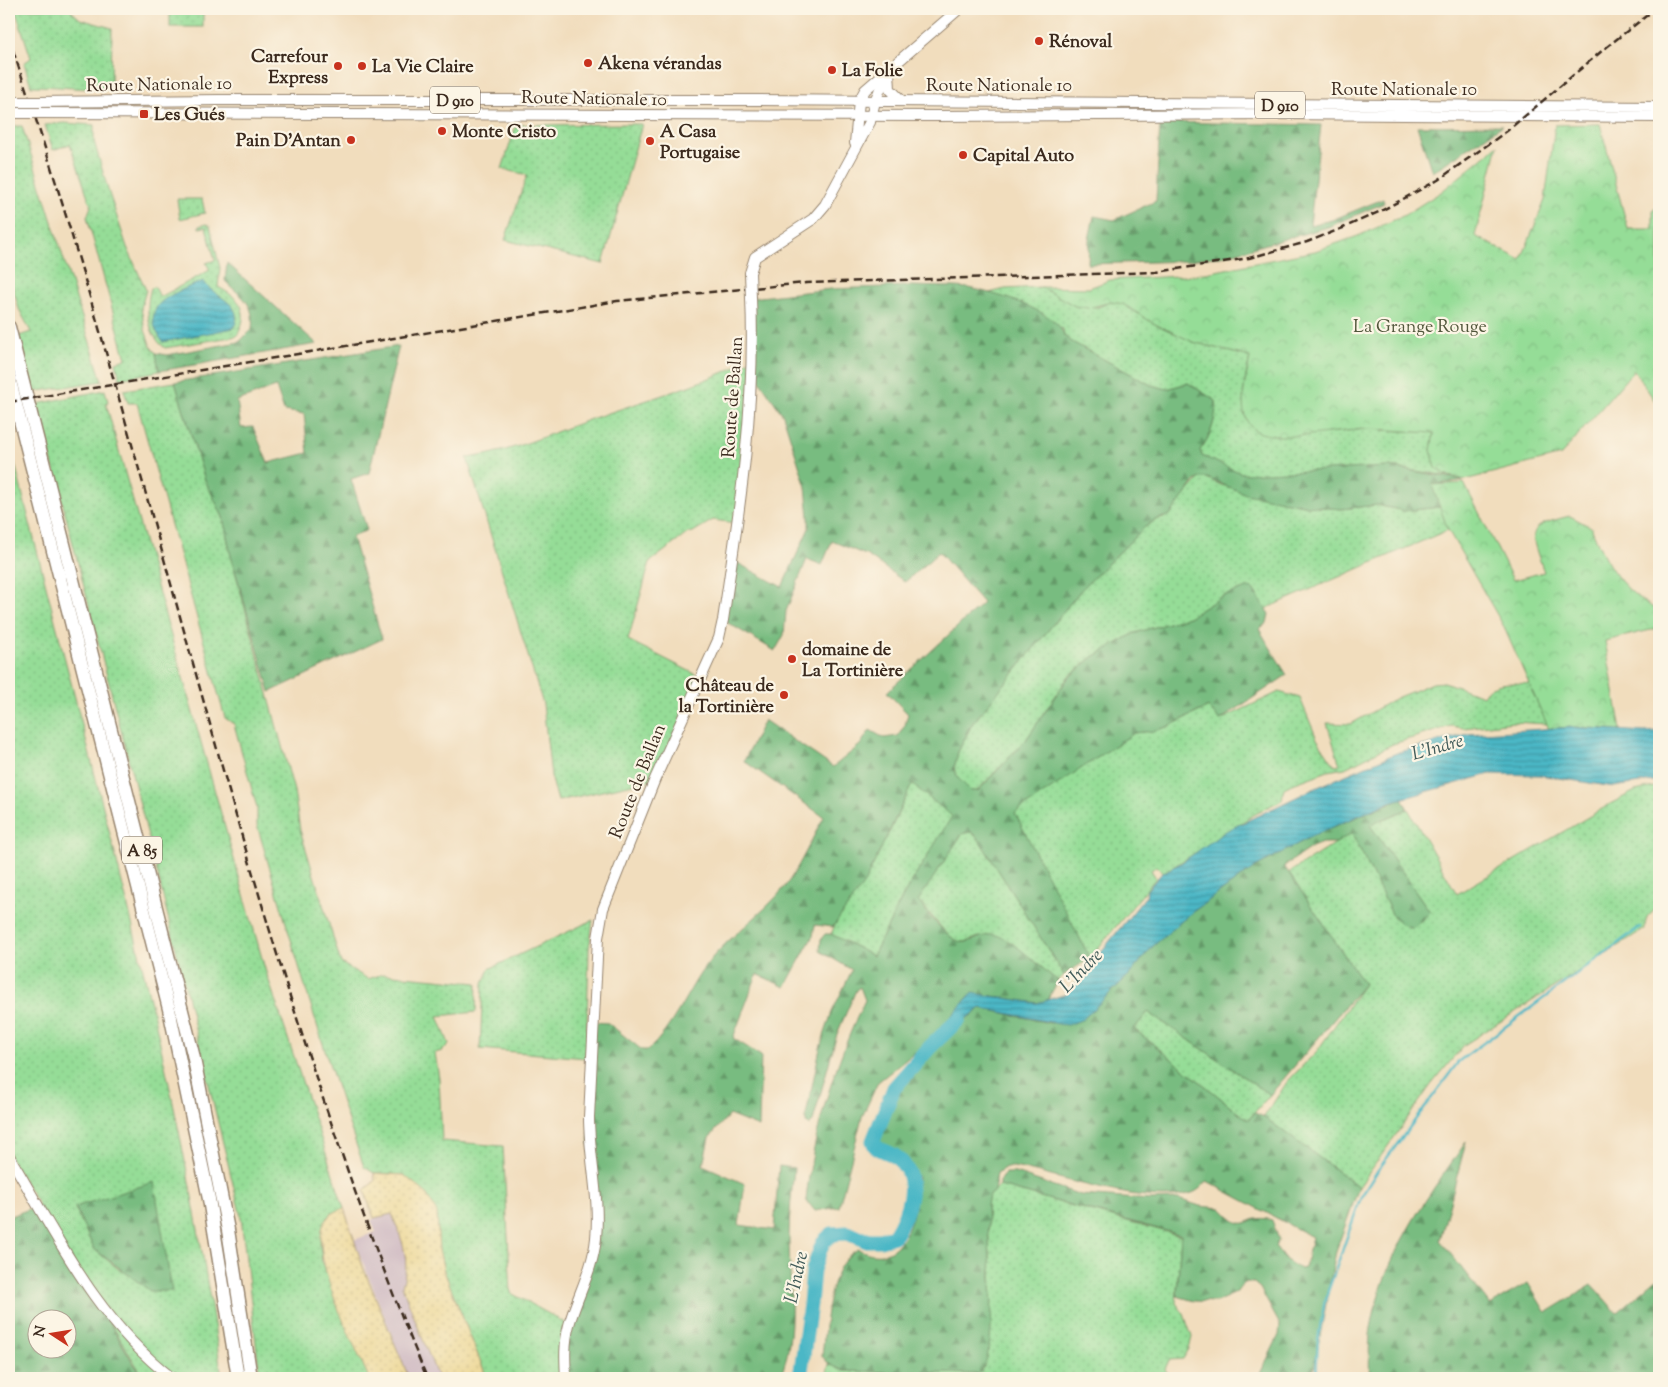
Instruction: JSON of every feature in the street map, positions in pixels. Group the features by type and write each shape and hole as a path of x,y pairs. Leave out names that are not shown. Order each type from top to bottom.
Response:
{"highway":[{"name":"A 85","path":"9,327 193,1054 228,1230 251,1378"},
{"name":"A 85","path":"9,377 169,1009 208,1190 238,1378"}],"main road":[{"path":"859,101 866,90 889,68 959,9"},
{"path":"889,68 890,89 902,101"},
{"name":"Route de Ballan","path":"566,1378 564,1354 569,1325 591,1265 596,1238 597,1211 589,1142 589,1117 598,938 603,909 666,752 719,638 723,620 751,394 754,344 751,264 757,255 819,214 870,122 875,101 889,68"},
{"name":"Route Nationale 10","path":"14,102 219,100 902,101 1659,107"},
{"name":"Route de Ballan","path":"854,152 859,101"},
{"name":"Route Nationale 10","path":"9,113 870,116 1286,114 1659,117"},
{"path":"9,1156 83,1281 106,1315 136,1348 172,1378"}],"shaded area":[{"path":"392,1214 402,1240 408,1269 402,1286 438,1378 409,1378 354,1240 376,1232 371,1220"}],"green space":[{"path":"15,9 69,9 80,19 112,28 111,89 31,86 24,63 31,58"},
{"path":"170,9 203,9 203,27 170,27"},
{"path":"1160,122 1321,125 1310,225 1332,220 1383,199 1384,203 1328,227 1227,255 1186,261 1088,264 1089,239 1094,216 1114,220 1156,201"},
{"path":"64,123 94,125 94,141 109,193 127,247 146,290 141,308 145,330 151,347 156,353 159,371 120,379 116,362 126,359 87,217 91,206 70,144 53,150 45,125"},
{"path":"642,124 603,264 505,240 527,175 502,169 516,125"},
{"name":"La Grange Rouge","path":"1600,124 1628,229 1653,229 1653,209 1659,208 1659,407 1634,370 1561,455 1465,480 1449,476 1436,468 1431,450 1434,433 1365,429 1289,436 1261,433 1252,428 1244,413 1245,384 1250,357 1193,342 1153,323 1123,304 1111,302 1088,308 1075,306 1041,287 1089,288 1110,280 1196,275 1315,251 1358,236 1403,216 1441,192 1498,145 1475,236 1521,260 1545,200 1555,125"},
{"path":"1503,125 1432,172 1417,126"},
{"path":"9,126 22,126 102,381 33,392 19,336 31,332 19,309 9,275"},
{"path":"177,199 202,199 205,213 180,219"},
{"path":"206,224 210,226 220,268 218,287 238,301 243,313 241,327 237,336 165,348 154,336 149,320 148,304 151,288 155,287 160,297 210,270 206,263 215,260 206,227 199,228 199,226"},
{"path":"227,263 317,344 159,371 156,353 167,355 239,342 252,329 249,306 225,281"},
{"path":"911,286 968,288 1007,298 1038,311 1060,327 1064,336 1072,342 1151,385 1167,389 1188,383 1216,401 1212,427 1207,440 1200,450 1202,456 1244,474 1389,467 1465,480 1433,485 1440,507 1404,511 1377,505 1341,509 1308,506 1246,494 1207,478 1200,478 1195,481 1170,515 1155,520 1145,527 1081,590 972,724 958,752 954,768 958,778 971,791 978,791 1026,740 1068,678 1093,657 1135,633 1189,617 1223,596 1247,588 1253,589 1269,614 1267,623 1259,629 1287,675 1220,720 1208,707 1167,727 1134,733 1015,813 1090,958 1064,975 978,838 971,832 962,834 918,901 946,933 960,942 996,935 1011,943 1058,981 1047,1001 1037,1003 972,993 928,1042 878,1082 862,1117 839,1207 815,1211 806,1200 814,1148 835,1073 865,1000 860,987 856,990 837,1034 813,1121 810,1125 806,1123 806,1115 820,1048 832,1012 852,970 820,951 821,939 825,934 831,934 873,956 903,896 952,816 912,784 865,882 833,927 815,925 813,936 785,987 757,974 733,1038 761,1056 759,1127 729,1115 709,1138 703,1165 745,1184 739,1225 774,1230 779,1166 794,1168 789,1228 791,1326 786,1361 780,1378 566,1378 564,1354 596,1238 589,1142 594,1022 608,1023 642,1050 648,1050 665,1032 697,978 713,957 767,906 787,884 797,868 824,817 744,761 764,720 833,767 860,745 870,730 884,738 898,736 905,725 908,714 887,692 983,603 939,552 905,582 868,556 832,541 822,565 807,559 786,611 784,635 775,651 723,620 732,560 782,587 809,528 806,487 783,415 753,371 751,298 831,289"},
{"path":"1041,287 1075,306 1098,307 1111,302 1123,304 1153,323 1193,342 1250,357 1243,397 1246,417 1250,425 1257,431 1327,433 1366,429 1434,433 1431,450 1436,468 1449,476 1389,467 1244,475 1202,456 1200,450 1207,440 1212,427 1216,401 1188,383 1167,389 1151,385 1072,342 1064,336 1063,329 989,293 1005,289"},
{"path":"399,346 369,473 351,479 367,530 352,537 382,639 270,692 231,556 223,517 205,480 175,382","holes":["276,387 284,411 304,414 308,453 268,463 253,427 241,428 237,401"]},
{"path":"753,359 737,523 713,520 688,533 650,562 628,640 701,677 655,779 558,801 551,776 543,704 467,458 499,452 530,442 693,384"},
{"path":"175,382 205,480 223,517 231,556 294,791 300,830 341,963 368,979 383,974 477,983 476,1012 438,1016 449,1044 442,1051 435,1053 439,1079 442,1141 503,1146 511,1293 569,1325 566,1378 487,1378 444,1271 439,1250 404,1175 374,1173 364,1167 295,954 257,825 257,808 234,724 225,718 137,403 128,403 124,390"},
{"path":"105,390 108,402 106,403 120,455 265,969 344,1208 329,1215 320,1243 322,1263 369,1378 260,1378 241,1217 153,855 37,404"},
{"path":"9,440 99,790 156,1023 203,1259 222,1378 144,1378 9,1156","holes":["75,1208 122,1272 94,1249"]},
{"path":"1200,478 1207,478 1221,485 1308,506 1341,509 1377,505 1404,511 1440,507 1448,530 1265,609 1253,589 1223,596 1189,617 1135,633 1093,657 1068,677 1026,740 977,791 971,791 958,778 954,768 958,752 972,724 1081,590 1145,527 1155,520 1164,518"},
{"path":"1464,483 1513,580 1544,572 1535,547 1534,532 1545,523 1570,516 1591,527 1609,565 1625,586 1659,611 1659,628 1605,641 1621,730 1573,727 1549,729 1503,625 1448,530 1432,485"},
{"path":"1444,682 1483,696 1492,687 1497,685 1510,683 1529,684 1547,724 1513,722 1464,728 1451,726 1393,744 1345,768 1328,771 1284,788 1282,800 1251,817 1162,873 1157,866 1151,870 1156,878 1090,958 1014,813 1134,733 1167,727 1209,707 1220,720 1279,692 1300,698 1317,739 1335,766 1340,765 1327,723 1351,724 1396,698 1433,683"},
{"path":"912,784 953,816 903,896 873,956 831,934 890,831"},
{"path":"1659,786 1659,904 1647,917 1644,929 1464,1045 1431,1085 1359,1187 1264,1117 1287,1082 1317,1051 1364,984 1288,873 1352,833 1393,916 1413,928 1430,912 1370,825 1408,809 1457,894 1612,803 1635,791"},
{"path":"1402,798 1408,809 1370,825 1430,912 1413,928 1399,923 1393,916 1352,833 1336,843 1322,843 1312,847 1284,866 1364,984 1270,1095 1148,1012 1134,1029 1248,1120 1255,1113 1264,1117 1359,1187 1336,1251 1312,1378 1258,1378 1279,1335 1280,1325 1260,1288 1254,1283 1247,1282 1236,1293 1216,1302 1194,1301 1177,1296 1181,1235 1000,1186 1000,1180 1005,1173 1015,1173 1081,1195 1150,1200 1178,1199 1200,1206 1221,1208 1237,1222 1246,1223 1263,1218 1272,1220 1279,1240 1275,1246 1286,1260 1300,1269 1305,1268 1312,1237 1207,1181 1192,1193 1174,1197 1152,1197 1104,1189 1014,1167 1006,1167 997,1173 994,1191 989,1195 987,1206 992,1317 987,1358 981,1372 976,1374 844,1371 829,1364 822,1356 829,1297 839,1268 847,1257 858,1249 874,1254 887,1253 897,1245 911,1221 915,1206 918,1177 895,1156 875,1146 873,1141 881,1117 891,1097 914,1064 928,1050 981,1008 1050,1023 1083,1019 1130,974 1152,947 1191,913 1255,867 1314,835"},
{"path":"971,832 978,838 1064,975 1058,981 1006,940 979,937 965,942 957,941 947,934 918,900 962,834"},
{"path":"593,920 589,949 586,1058 480,1049 483,984 489,969"},
{"path":"1148,1012 1270,1095 1248,1120 1134,1029"},
{"path":"1466,1142 1440,1240 1490,1305 1528,1283 1546,1313 1592,1285 1617,1313 1659,1277 1659,1378 1369,1378 1371,1328 1385,1276 1396,1252 1421,1208"},
{"path":"154,1182 172,1291 150,1291 94,1249 75,1207"},
{"path":"1000,1186 1181,1236 1176,1303 1184,1314 1192,1337 1189,1349 1183,1359 1169,1360 1165,1369 1171,1378 826,1378 829,1364 844,1371 976,1374 981,1372 987,1353 990,1332 992,1290 987,1206 989,1195"},
{"path":"39,1205 144,1378 9,1378 9,1217"}],"sand":[{"path":"374,1173 404,1175 426,1193 437,1213 439,1250 444,1271 487,1378 438,1378 402,1286 406,1267 404,1250 392,1214 374,1218 364,1190 375,1181"},
{"path":"344,1208 363,1267 409,1378 369,1378 333,1295 325,1270 321,1247 322,1228 330,1215"}],"water":[{"path":"203,281 232,306 236,319 234,328 163,342 155,329 153,318 156,309 170,296"},
{"path":"1573,727 1645,732 1659,731 1659,780 1614,787 1540,775 1490,774 1390,802 1314,835 1255,867 1191,913 1152,947 1130,974 1083,1019 1068,1025 981,1008 946,1033 928,1042 972,993 1037,1003 1067,994 1146,896 1147,890 1162,873 1181,863 1226,831 1311,790 1399,752 1468,734"}],"waterway":[{"path":"1316,1378 1318,1340 1325,1300 1361,1197 1378,1170 1459,1061 1640,927"},
{"name":"L'Indre","path":"800,1378 813,1270 823,1242 832,1234 847,1233 865,1240 880,1240 894,1236 908,1207 910,1196 909,1175 904,1165 896,1157 877,1148 873,1141 894,1088 930,1047 959,1019"}],"railway":[{"path":"9,402 617,301 806,283 1157,272 1249,258 1307,242 1343,228 1381,211 1438,180 1507,131 1655,9"},
{"path":"9,39 47,154 82,271 274,946 345,1164 427,1378"}],"place":[{"name":"Rénoval","path":"1039,41"},
{"name":"Akena vérandas","path":"588,63"},
{"name":"Carrefour Express","path":"338,66"},
{"name":"La Vie Claire","path":"362,66"},
{"name":"La Folie","path":"832,70"},
{"name":"Les Gués","path":"144,114"},
{"name":"Monte Cristo","path":"442,131"},
{"name":"Pain D'Antan","path":"351,140"},
{"name":"A Casa Portugaise","path":"650,141"},
{"name":"Capital Auto","path":"963,155"},
{"name":"domaine de La Tortinière","path":"792,659"},
{"name":"Château de la Tortinière","path":"784,695"}]}
